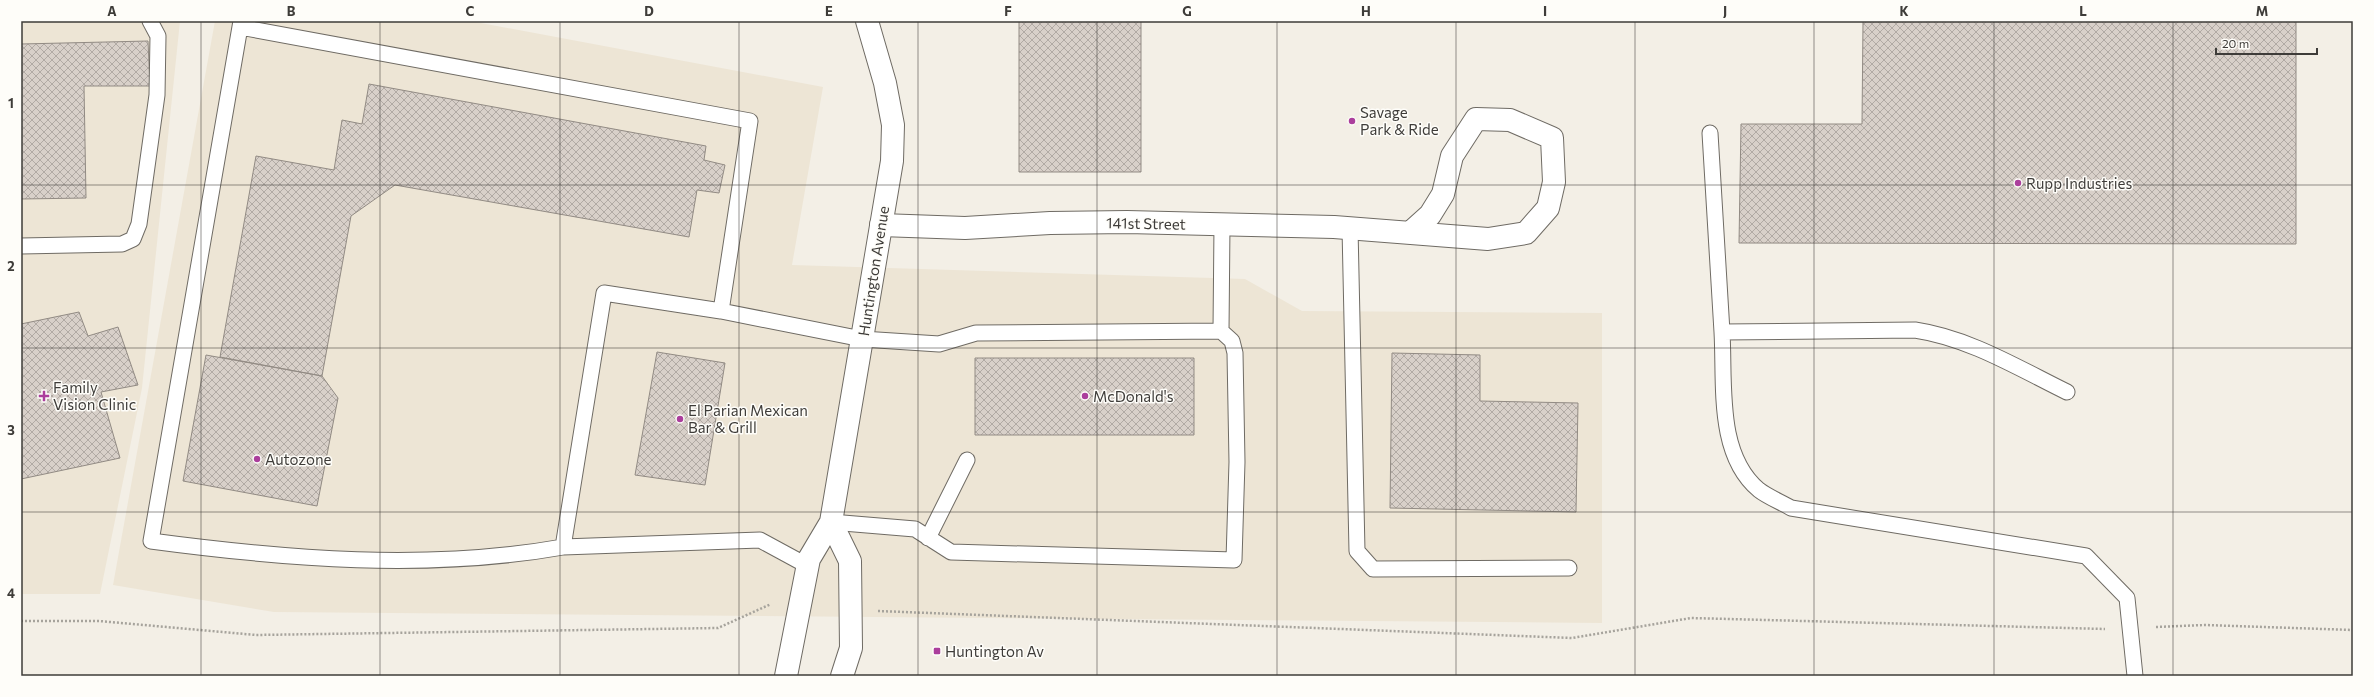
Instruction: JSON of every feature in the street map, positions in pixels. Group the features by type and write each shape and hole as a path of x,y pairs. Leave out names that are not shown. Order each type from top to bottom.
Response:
{"street":[{"name":"Huntington Avenue","path":"786,676 809,559 831,522 892,161 893,125 885,83 867,21"},
{"name":"141st Street","path":"881,225 964,228 1050,223 1222,225 1350,228 1410,233 1488,239 1526,233 1548,208 1554,182 1552,138 1510,120 1476,119 1452,156 1443,194 1430,215 1410,233"},
{"path":"831,522 850,561 851,648 842,676"}],"lane":[{"path":"21,246 122,244 133,239 139,224 157,95 158,36 150,21"},
{"path":"721,311 750,121 240,24 151,541 244,554 386,560 511,556 564,547 760,540 808,566"},
{"path":"1710,133 1727,435 1741,470 1760,491 1791,508 2086,556 2127,598 2135,676"},
{"path":"1221,331 1222,225"},
{"path":"1350,228 1357,551 1373,569 1569,568"},
{"path":"564,547 604,293 721,311 862,339 939,344 976,333 1221,331 1232,341 1235,353 1237,462 1234,560 950,552 914,529 831,522"},
{"path":"1722,332 1915,330 1941,334 1965,343 2067,392"},
{"path":"928,538 966,460"}],"path":[{"path":"21,621 99,621 256,636 718,628 777,601 801,604"},
{"path":"850,608 899,613 1572,638 1691,618 2078,630 2205,625 2353,630"}],"shaded area":[{"path":"21,21 180,21 142,388 100,594 21,594"},
{"path":"215,21 470,21 823,87 792,265 1245,279 1302,311 1602,313 1602,623 274,612 113,585"}],"building":[{"path":"1019,21 1141,21 1141,172 1019,172"},
{"name":"Rupp Industries","path":"1863,21 2296,21 2296,244 1739,243 1741,124 1862,124"},
{"path":"148,41 150,86 84,86 86,198 21,199 21,44"},
{"path":"369,84 706,146 704,160 725,165 719,193 697,190 689,237 395,185 351,216 322,376 220,357 256,156 334,170 342,120 362,124"},
{"path":"79,312 88,336 118,327 138,385 101,392 120,458 21,479 21,324"},
{"name":"El Parian Mexican Bar & Grill","path":"657,352 725,363 705,485 635,475"},
{"path":"1392,353 1480,355 1480,401 1578,403 1576,512 1390,508"},
{"path":"206,355 322,376 338,398 317,506 183,481"},
{"name":"McDonald's","path":"975,358 1194,358 1194,435 975,435"}],"place":[{"name":"Savage Park & Ride","path":"1352,121"},
{"name":"Rupp Industries","path":"2018,183"},
{"name":"Family Vision Clinic","path":"44,396"},
{"name":"McDonald's","path":"1085,396"},
{"name":"El Parian Mexican Bar & Grill","path":"680,419"},
{"name":"Autozone","path":"257,459"},
{"name":"Huntington Av","path":"937,651"}]}
